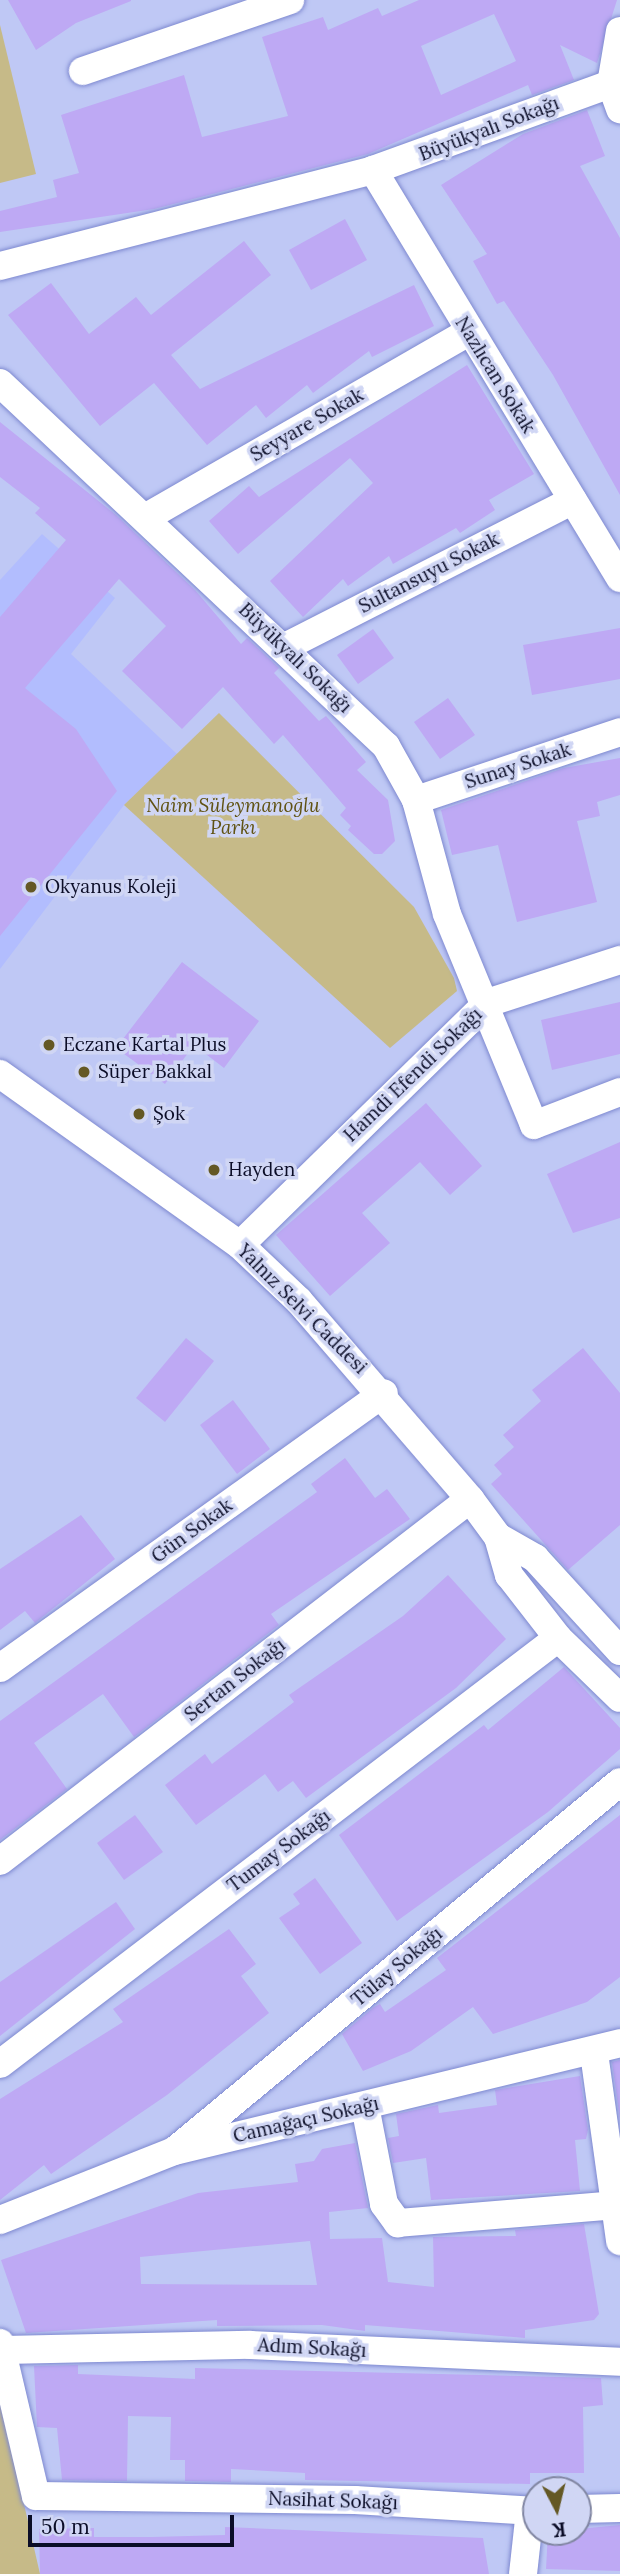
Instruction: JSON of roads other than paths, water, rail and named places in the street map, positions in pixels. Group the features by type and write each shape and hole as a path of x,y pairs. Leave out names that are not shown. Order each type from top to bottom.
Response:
{"street":[{"path":"83,71 287,0"},
{"path":"615,96 620,31"},
{"name":"Büyükyalı Sokağı","path":"0,266 373,170 615,96"},
{"name":"Nazlıcan Sokak","path":"373,170 468,331 620,578"},
{"name":"Seyyare Sokak","path":"145,518 468,331"},
{"name":"Büyükyalı Sokağı","path":"0,383 285,647 386,746 416,800 447,914 487,1003 534,1125 620,1092"},
{"name":"Sultansuyu Sokak","path":"285,647 573,500"},
{"name":"Sunay Sokak","path":"416,800 620,732"},
{"name":"Hamdi Efendi Sokağı","path":"240,1245 487,1003 620,960"},
{"name":"Yalnız Selvi Caddesi","path":"0,1074 240,1245 384,1393 498,1537 509,1575 558,1638 620,1698"},
{"name":"Gün Sokak","path":"0,1668 384,1393"},
{"name":"Sertan Sokağı","path":"0,1861 470,1499"},
{"name":"Yalnız Selvi Caddesi","path":"498,1537 535,1558 620,1651"},
{"name":"Tumay Sokağı","path":"0,2064 558,1638"},
{"name":"Tülay Sokağı","path":"174,2151 620,1782"},
{"name":"Camağaçı Sokağı","path":"0,2220 174,2151 594,2053 620,2043"},
{"path":"594,2053 620,2242"},
{"path":"365,2106 384,2204 398,2223 615,2206"},
{"name":"Adım Sokağı","path":"2,2346 250,2345 620,2362"},
{"name":"Nasihat Sokağı","path":"2,2346 36,2496 355,2500 522,2510"},
{"path":"592,2509 620,2508"},
{"path":"523,2574 527,2546"}],"place":[{"name":"Okyanus Koleji","path":"31,887"},
{"name":"Eczane Kartal Plus","path":"49,1045"},
{"name":"Süper Bakkal","path":"84,1072"},
{"name":"Şok","path":"139,1114"},
{"name":"Hayden","path":"214,1170"}],"park label":[{"name":"Naim Süleymanoğlu Parkı","path":"233,817"}]}
